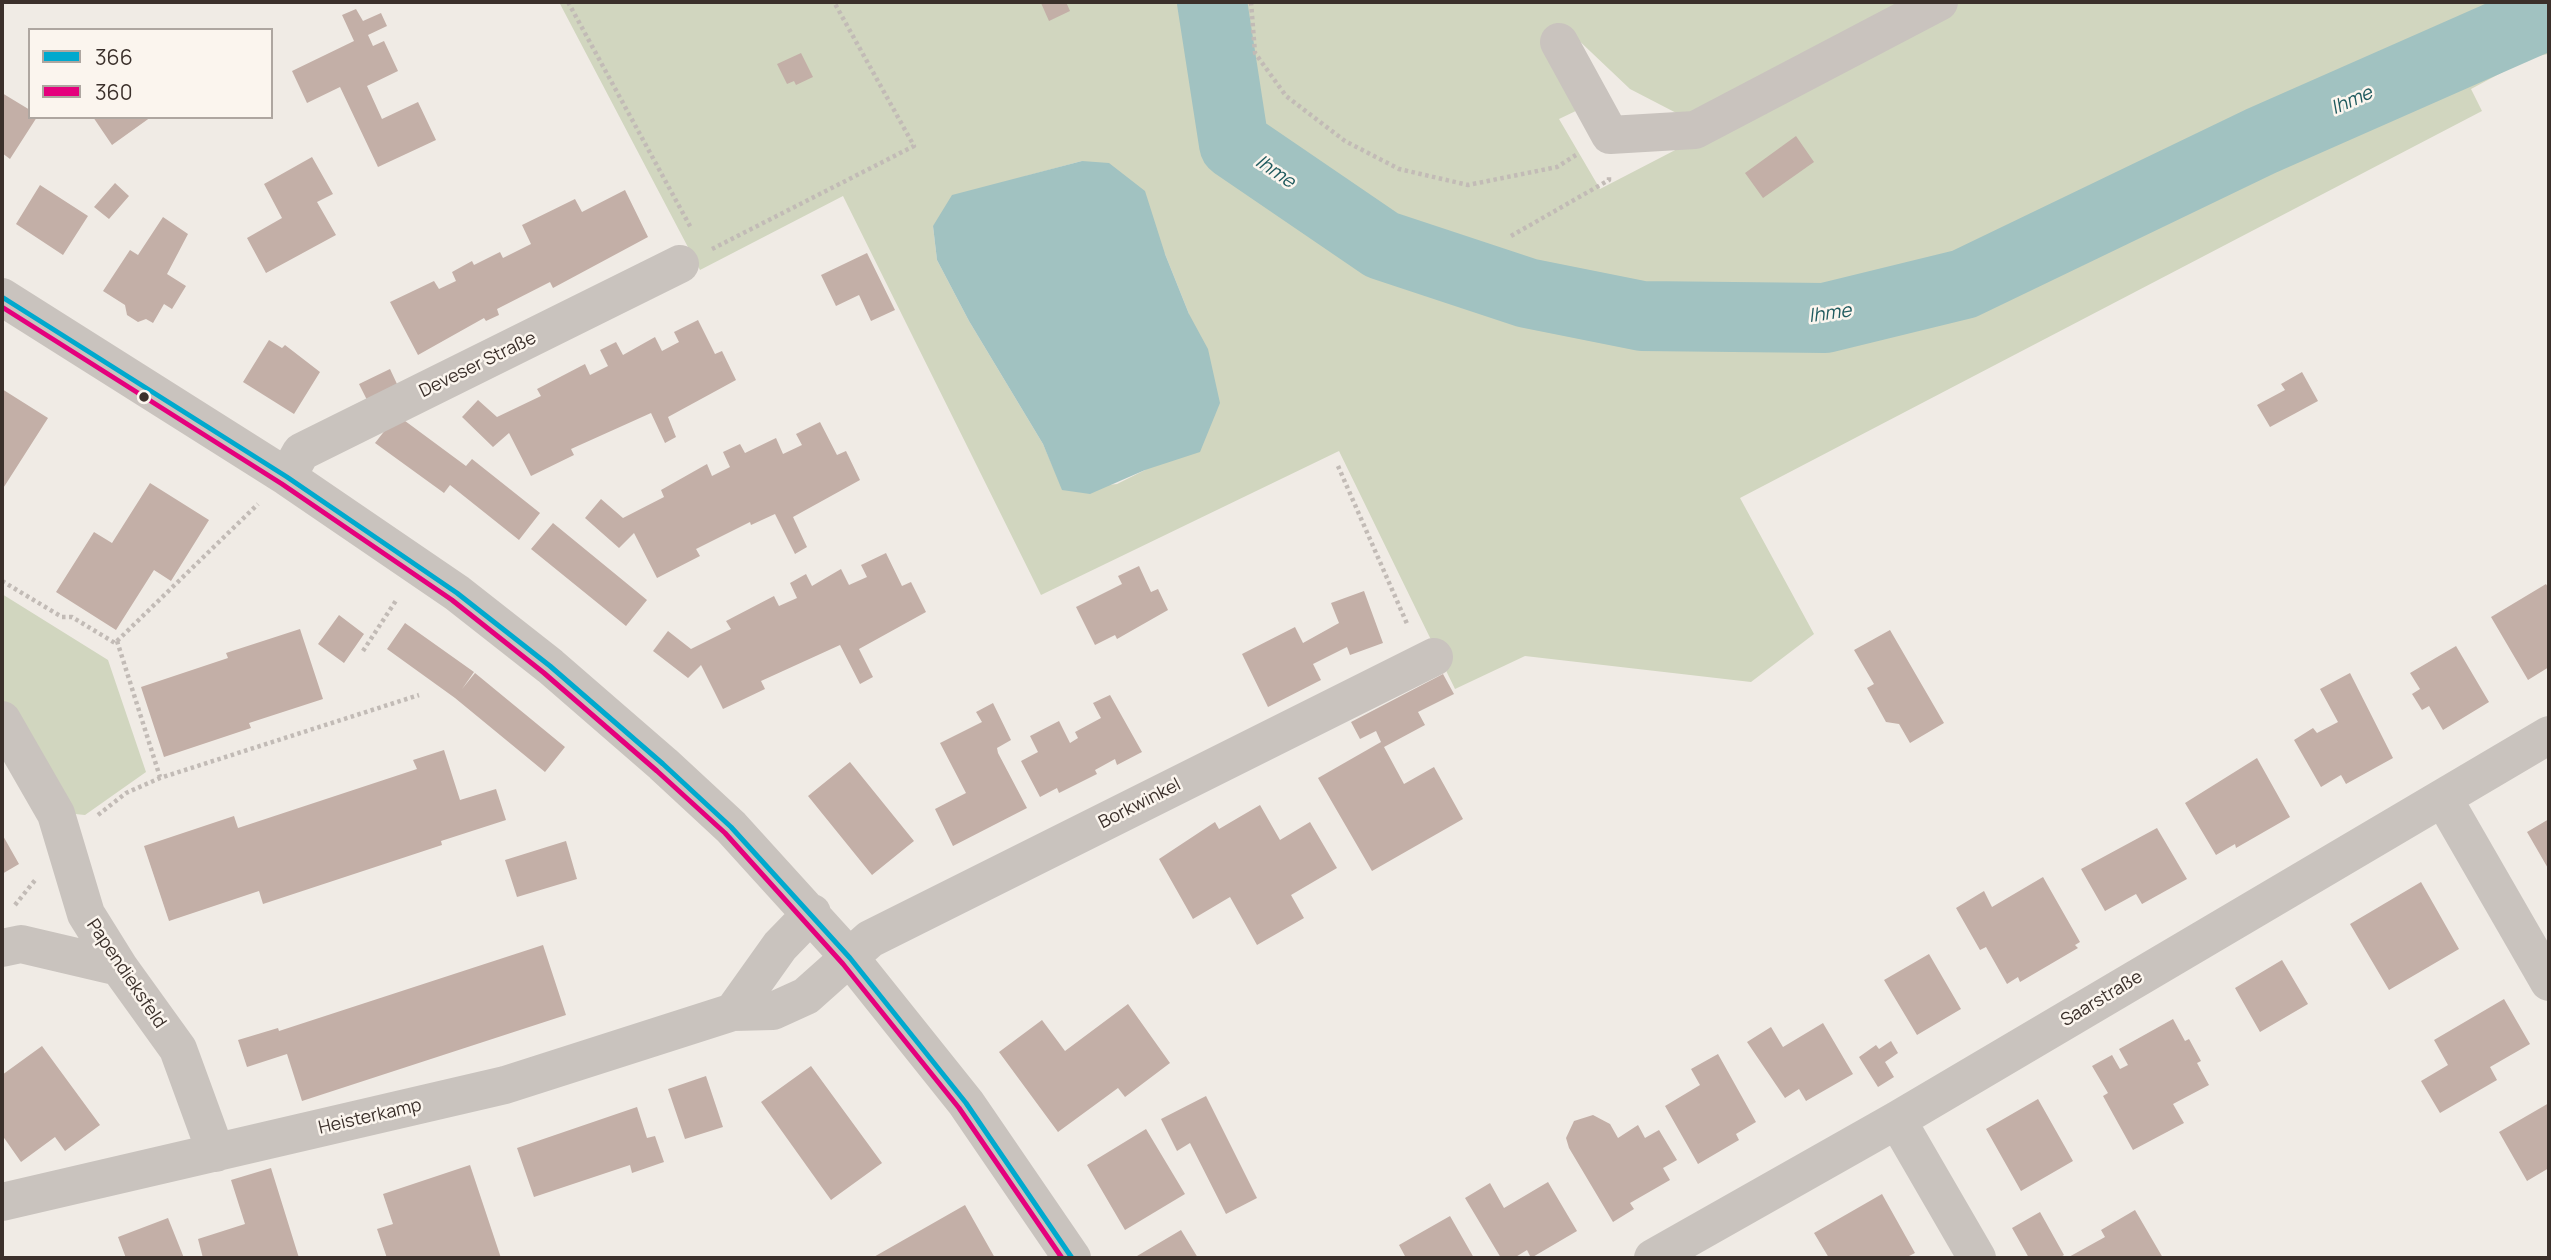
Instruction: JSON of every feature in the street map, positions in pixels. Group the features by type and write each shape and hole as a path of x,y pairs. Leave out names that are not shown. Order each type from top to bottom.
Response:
{"street":[{"path":"1559,42 1610,135 1695,130 1940,2"},
{"name":"Deveser Straße","path":"287,477 301,452 692,249"},
{"path":"2,297 287,477 457,593 550,666 663,764 731,827 812,912 966,1103 1072,1258"},
{"name":"Borkwinkel","path":"850,958 870,939 1434,657"},
{"name":"Papendieksfeld","path":"2,720 56,814 86,914 119,967 178,1049 216,1153"},
{"name":"Saarstraße","path":"1653,1258 1897,1120 2549,735"},
{"path":"2443,797 2549,982"},
{"path":"733,1012 780,946 812,912"},
{"path":"6,947 21,944 119,967"},
{"name":"Heisterkamp","path":"2,1202 505,1086 733,1012 773,1010 806,996 850,958"},
{"path":"1897,1120 1977,1258"}],"path":[{"path":"568,2 692,249 914,146 834,2"},
{"path":"1251,2 1255,53 1286,96 1345,141 1399,169 1468,185 1557,167 1610,135"},
{"path":"1511,236 1609,180 1610,135"},
{"path":"1338,466 1409,628"},
{"path":"117,641 287,477"},
{"path":"363,650 418,568"},
{"path":"2,581 62,617 72,617 117,641 160,778"},
{"path":"6,947 12,907 65,842 126,793 160,778 419,695"}],"green space":[{"path":"559,2 1901,2 1686,118 1630,89 1572,34 1582,108 1559,119 1600,189 1961,2 2534,2 2535,9 2404,63 1963,276 1825,307 1645,306 1532,284 1542,307 1643,327 1827,330 1974,293 2278,144 2540,26 2548,54 2529,58 2471,89 2482,111 1740,498 1814,634 1751,682 1525,656 1455,689 1339,451 1041,595 843,196 700,270","holes":["1082,161 1165,254 1189,314 1145,470 1117,484 1063,490 1043,444 969,321 937,260 933,226 1026,176"]},
{"path":"2,594 108,660 146,772 85,815 65,813 2,700"}],"water":[{"path":"1082,161 1109,163 1145,191 1165,254 1189,314 1208,349 1220,403 1200,452 1145,470 1090,494 1062,490 1043,444 969,321 937,260 933,226 952,195"}],"building":[{"path":"1066,2 1070,11 1049,21 1041,3"},
{"path":"356,9 363,21 381,13 387,26 368,35 373,46 384,41 398,71 367,86 382,119 418,102 436,140 378,167 340,87 307,103 292,71 354,41 342,15"},
{"path":"801,53 813,77 796,85 794,81 787,84 777,64"},
{"path":"2,93 28,109 28,119 36,119 10,159 2,153"},
{"path":"94,119 148,119 112,145"},
{"path":"1796,136 1814,162 1763,198 1745,173"},
{"path":"312,157 333,194 317,202 336,235 266,273 247,238 282,218 264,184"},
{"path":"115,183 129,196 109,219 94,207"},
{"path":"40,185 88,216 63,255 16,224"},
{"path":"625,190 648,237 553,288 550,282 497,309 499,315 486,321 484,318 418,355 390,302 434,281 439,289 456,281 452,272 472,261 474,265 500,252 503,258 531,244 522,225 575,199 582,212"},
{"path":"163,217 188,234 167,274 186,286 172,309 164,304 153,323 146,319 138,322 127,315 125,305 103,291 130,250 138,255"},
{"path":"867,253 895,310 871,321 859,295 836,306 821,275"},
{"path":"698,320 715,354 722,351 736,380 668,417 676,437 665,443 651,413 571,449 574,455 531,476 509,433 493,447 462,417 478,400 497,417 541,396 537,389 585,364 590,375 608,366 600,350 616,342 623,355 655,337 662,351 679,342 674,332"},
{"path":"269,340 282,348 285,345 320,372 294,414 243,382"},
{"path":"390,369 397,384 367,400 359,384"},
{"path":"2302,372 2318,401 2270,427 2257,405 2285,390 2281,384"},
{"path":"2,389 48,418 2,490"},
{"path":"397,415 466,466 472,459 540,513 519,540 450,485 444,493 375,443"},
{"path":"820,422 837,455 846,451 860,480 793,517 807,547 795,554 775,514 751,525 750,522 696,549 700,556 657,578 634,533 619,548 585,518 601,499 623,518 664,497 661,490 707,464 712,476 730,467 723,452 740,444 745,453 776,438 783,454 802,445 796,434"},
{"path":"150,483 209,520 171,581 154,570 116,630 56,592 94,532 112,543"},
{"path":"553,523 647,600 626,626 531,549"},
{"path":"886,553 902,586 911,582 926,612 859,649 873,677 860,684 840,645 761,681 765,689 723,709 701,665 688,678 653,651 668,631 691,649 731,629 726,621 774,596 779,606 797,598 790,583 806,574 812,586 841,569 849,585 867,577 861,565"},
{"path":"1139,566 1151,592 1158,589 1168,610 1117,639 1115,635 1095,645 1076,607 1122,584 1118,576"},
{"path":"2546,584 2549,589 2549,667 2528,680 2491,617"},
{"path":"1364,591 1383,643 1350,655 1347,647 1313,664 1321,680 1268,707 1242,654 1295,627 1303,643 1339,623 1331,603"},
{"path":"339,615 364,634 344,663 318,644"},
{"path":"405,623 474,672 462,689 475,673 565,747 545,772 455,698 387,649"},
{"path":"300,629 323,699 249,723 251,728 164,757 141,687 228,658 226,653"},
{"path":"1890,630 1944,723 1910,743 1899,724 1886,722 1867,688 1874,684 1854,650"},
{"path":"2456,646 2489,702 2443,730 2429,706 2422,710 2412,694 2420,689 2410,673"},
{"path":"2350,673 2393,758 2346,784 2341,775 2321,787 2294,740 2313,728 2317,733 2338,722 2320,689"},
{"path":"1443,674 1454,694 1418,712 1425,725 1384,747 1404,784 1434,767 1463,819 1372,871 1318,778 1381,742 1376,731 1360,739 1351,722"},
{"path":"1110,695 1142,752 1117,765 1115,759 1095,770 1097,774 1059,793 1057,788 1040,797 1021,761 1038,752 1030,736 1059,721 1070,743 1078,738 1075,732 1101,718 1093,703"},
{"path":"993,703 1011,740 997,748 998,753 1027,808 953,846 935,809 966,793 940,743 982,722 976,712"},
{"path":"444,750 460,800 496,789 506,820 441,841 442,845 263,904 259,891 169,921 144,846 234,816 238,828 417,769 413,760"},
{"path":"2257,758 2290,817 2236,848 2235,844 2216,855 2185,803"},
{"path":"850,762 914,841 872,875 808,796"},
{"path":"1260,805 1280,840 1310,822 1337,868 1291,895 1304,918 1257,945 1230,897 1193,919 1159,859 1215,822 1219,829"},
{"path":"2549,819 2549,870 2527,832"},
{"path":"2157,828 2187,879 2142,904 2136,894 2105,911 2081,869"},
{"path":"2,834 19,864 2,874"},
{"path":"566,841 577,879 517,897 505,860"},
{"path":"2043,877 2080,942 2075,945 2078,948 2020,982 2018,977 2007,984 1986,947 1980,950 1956,908 1984,891 1992,907"},
{"path":"2421,882 2459,949 2389,990 2350,924"},
{"path":"543,945 566,1015 302,1101 287,1054 247,1067 238,1040 278,1028 279,1031"},
{"path":"1929,954 1961,1009 1917,1035 1884,980"},
{"path":"2282,960 2308,1004 2260,1032 2235,988"},
{"path":"2504,999 2530,1044 2490,1067 2497,1080 2440,1113 2421,1081 2448,1065 2434,1040"},
{"path":"1128,1004 1170,1063 1125,1097 1118,1088 1058,1132 999,1052 1042,1020 1065,1051"},
{"path":"2173,1019 2185,1041 2189,1039 2201,1061 2197,1063 2209,1085 2173,1104 2184,1123 2133,1150 2103,1096 2108,1093 2092,1066 2112,1055 2120,1069 2128,1065 2119,1049"},
{"path":"1823,1023 1853,1074 1806,1101 1799,1089 1785,1098 1747,1042 1771,1027 1783,1047"},
{"path":"1891,1041 1898,1053 1885,1062 1894,1077 1878,1087 1859,1057 1876,1045 1879,1049"},
{"path":"42,1046 100,1125 65,1151 55,1137 21,1162 2,1135 2,1075"},
{"path":"1718,1054 1756,1122 1736,1134 1739,1140 1698,1164 1665,1106 1700,1085 1691,1069"},
{"path":"811,1066 882,1163 831,1200 761,1102"},
{"path":"706,1076 723,1127 685,1139 668,1089"},
{"path":"1206,1096 1257,1198 1226,1214 1190,1143 1177,1151 1161,1119"},
{"path":"2038,1099 2073,1161 2021,1191 1986,1129"},
{"path":"2549,1103 2549,1168 2527,1181 2499,1132"},
{"path":"637,1107 647,1138 655,1136 664,1162 632,1173 630,1165 534,1197 517,1148"},
{"path":"1593,1115 1610,1124 1618,1138 1638,1125 1645,1138 1659,1130 1677,1160 1663,1168 1670,1180 1630,1203 1634,1209 1613,1222 1569,1148 1566,1138 1574,1121"},
{"path":"1146,1129 1185,1194 1125,1230 1087,1165"},
{"path":"470,1165 501,1258 387,1258 377,1229 393,1224 383,1194"},
{"path":"271,1168 299,1258 203,1258 198,1239 245,1224 231,1180"},
{"path":"1548,1182 1577,1231 1531,1258 1527,1250 1514,1258 1501,1258 1465,1198 1490,1183 1504,1208"},
{"path":"1882,1194 1915,1253 1905,1258 1829,1258 1814,1233"},
{"path":"965,1205 995,1258 872,1258"},
{"path":"2135,1210 2163,1258 2067,1258 2105,1237 2101,1230"},
{"path":"2040,1212 2064,1255 2059,1258 2029,1258 2012,1228"},
{"path":"1450,1216 1474,1258 1406,1258 1399,1245"},
{"path":"168,1218 184,1258 126,1258 118,1237"},
{"path":"1181,1230 1198,1258 1137,1256"}],"waterway":[{"name":"Ihme","path":"1212,2 1234,144 1382,245 1527,293 1642,316 1825,318 1964,284 2261,141 2549,14"}],"transit line":[{"name":"366","path":"2,297 287,477 457,593 550,666 663,764 731,827 850,958 966,1103 1072,1258"},
{"name":"360","path":"2,307 282,484 452,600 544,673 657,771 725,833 843,964 959,1108 1062,1258"}]}
